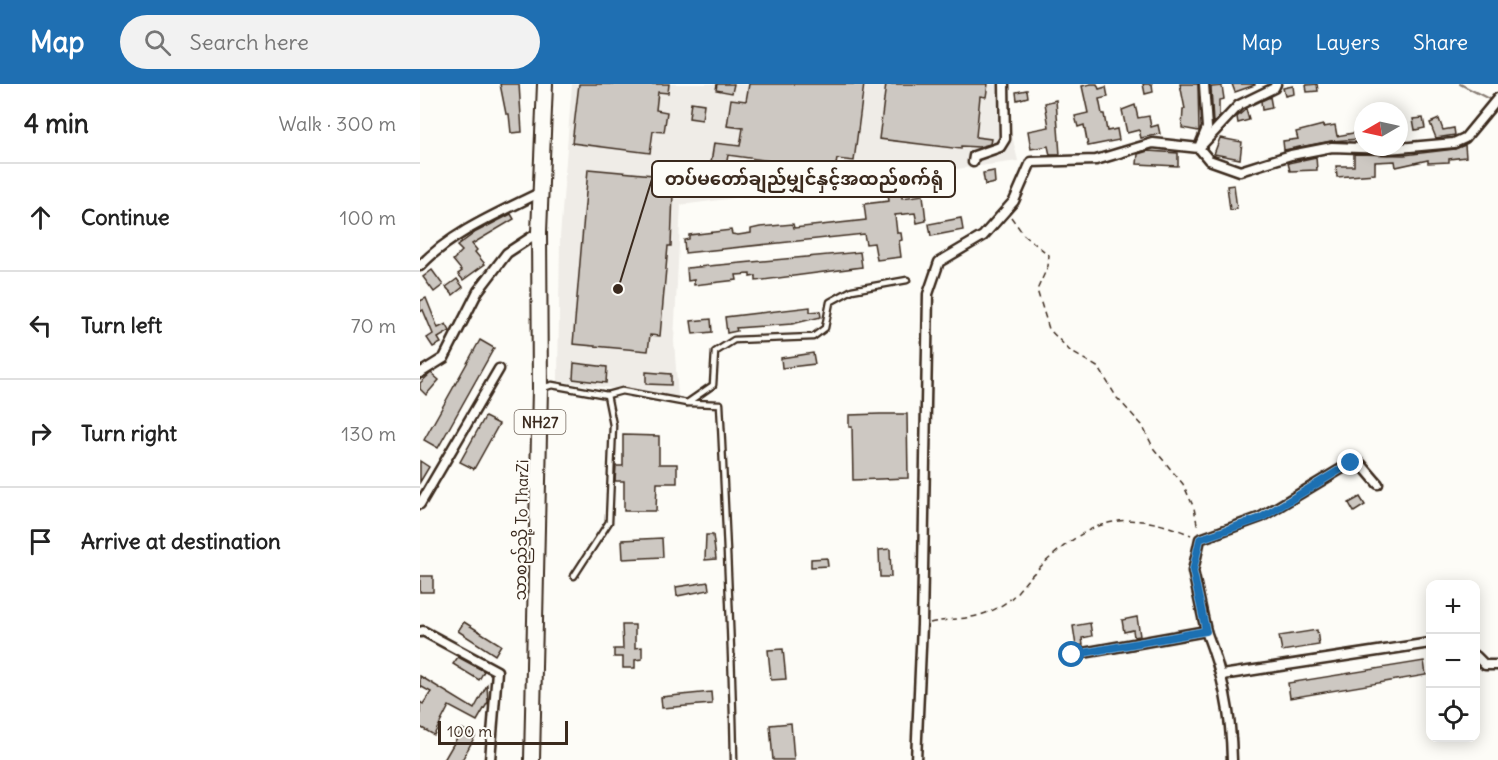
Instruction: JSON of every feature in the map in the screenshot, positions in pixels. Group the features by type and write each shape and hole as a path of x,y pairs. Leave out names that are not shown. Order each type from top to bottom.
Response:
{"highway":[{"name":"သာစည်သို့ To TharZi","path":"532,760 540,388 539,232 545,84"}],"street":[{"path":"972,162 974,156 1000,147 1005,139 1004,84"},
{"path":"1199,148 1207,129 1204,84"},
{"path":"1199,148 1239,105 1274,88 1276,84"},
{"path":"916,760 922,625 928,294 939,262 983,236 1014,201 1032,162 1096,160 1152,143 1199,148 1209,160 1240,171 1291,155 1332,147 1388,149 1454,143 1465,138 1498,98"},
{"path":"420,267 430,256 464,232 541,192"},
{"path":"420,373 444,358 478,291 507,253 539,232"},
{"path":"420,504 499,369"},
{"path":"1232,760 1232,731 1222,675 1206,631 1193,571 1200,539 1261,518 1351,463 1361,464 1378,484"},
{"path":"420,632 423,631 497,671 490,760"},
{"path":"1072,655 1206,631"},
{"path":"1222,675 1379,653 1426,644"},
{"path":"1480,660 1485,665 1498,665"}],"lane":[{"path":"687,403 713,385 715,352 734,340 813,337 825,328 830,302 852,290 907,280"},
{"path":"540,388 552,385 607,395 622,391 687,403 720,404 726,558 731,594 734,760"},
{"path":"574,576 609,522 613,425 607,395"}],"path":[{"path":"1006,210 1024,235 1049,255 1048,267 1037,290 1049,329 1070,351 1099,368 1117,398 1142,425 1154,448 1183,484 1194,508 1200,539"},
{"path":"922,625 942,620 976,618 1008,601 1069,539 1097,525 1139,519 1167,525 1200,539"}],"shaded area":[{"path":"572,84 1000,84 1018,161 681,205 674,341 678,397 558,381 560,237"}],"building":[{"path":"500,84 519,84 522,132 511,133 509,114 506,114"},
{"path":"579,84 669,84 668,93 658,92 656,110 667,112 664,132 653,131 650,153 572,143"},
{"path":"717,84 734,84 732,93 716,90"},
{"path":"749,84 864,84 854,161 837,159 835,170 728,155 725,172 710,169 714,143 740,146 743,128 727,126 731,99 746,101"},
{"path":"886,84 988,84 986,97 980,96 976,137 991,139 990,144 979,147 961,146 961,149 879,139"},
{"path":"1097,84 1099,89 1106,87 1108,97 1099,99 1102,114 1104,114 1107,131 1117,129 1119,140 1088,146 1084,125 1078,127 1075,116 1088,113 1082,86"},
{"path":"1143,84 1152,84 1153,92 1145,94"},
{"path":"1180,84 1198,84 1199,131 1182,128 1183,109 1185,109"},
{"path":"1232,84 1255,84 1255,85 1235,92"},
{"path":"1317,84 1318,91 1307,92 1306,85"},
{"path":"1222,86 1224,99 1219,100 1219,118 1213,123 1211,87"},
{"path":"1293,86 1294,94 1285,96 1283,88"},
{"path":"1027,90 1028,97 1017,100 1016,92"},
{"path":"1270,97 1272,108 1262,110 1261,101"},
{"path":"1056,100 1060,155 1050,155 1048,146 1031,149 1028,131 1049,127 1045,103"},
{"path":"691,102 704,104 702,120 689,118"},
{"path":"1135,105 1138,118 1149,116 1151,127 1158,125 1160,134 1141,138 1139,130 1127,133 1122,110"},
{"path":"1246,109 1249,120 1238,123 1237,117"},
{"path":"1423,118 1425,128 1415,130 1413,119"},
{"path":"1439,119 1443,130 1454,128 1455,135 1436,138 1430,123"},
{"path":"1323,125 1323,127 1335,125 1337,136 1354,133 1354,139 1331,141 1284,150 1283,141 1298,139 1296,132"},
{"path":"1220,138 1242,142 1240,159 1214,154"},
{"path":"1465,145 1466,157 1449,159 1449,162 1428,163 1428,160 1396,167 1395,161 1375,162 1375,174 1337,177 1336,166 1354,166 1354,156 1408,156 1455,149"},
{"path":"1148,151 1178,153 1178,166 1137,164 1138,154"},
{"path":"1316,157 1317,170 1290,171 1288,163"},
{"path":"588,169 664,176 663,192 673,193 671,246 668,246 660,336 650,335 648,351 573,344"},
{"path":"994,171 995,183 985,185 983,173"},
{"path":"900,183 902,198 923,195 926,221 917,223 915,213 895,215 897,233 901,233 902,240 899,241 901,257 877,260 874,243 866,244 864,234 685,253 684,240 689,239 689,235 731,230 732,234 738,235 751,233 751,229 760,227 793,224 794,228 866,220 864,204 889,201 887,185"},
{"path":"1234,185 1237,209 1230,210 1227,186"},
{"path":"511,214 514,219 472,244 477,250 475,252 485,264 463,280 458,274 462,271 453,260 462,251 457,246 476,232"},
{"path":"961,218 963,230 931,236 929,224"},
{"path":"860,252 862,267 756,281 756,276 750,277 750,274 736,275 737,280 694,285 694,280 688,281 687,268"},
{"path":"432,270 443,285 434,292 423,277"},
{"path":"457,279 463,287 453,295 446,287"},
{"path":"426,298 438,328 446,324 450,331 438,338 441,343 433,347 427,338 433,334 423,310 420,312 420,301"},
{"path":"810,307 810,312 820,311 821,317 792,324 736,328 737,331 727,333 725,317"},
{"path":"711,319 712,332 693,334 691,321"},
{"path":"480,340 494,348 438,448 424,440"},
{"path":"813,353 815,364 782,368 781,358"},
{"path":"574,363 607,367 606,383 573,379"},
{"path":"646,372 671,374 671,385 646,384"},
{"path":"431,373 439,380 426,395 420,389 420,383"},
{"path":"907,414 908,478 853,480 852,427 849,427 849,415"},
{"path":"485,417 499,424 474,469 460,462"},
{"path":"623,435 659,436 659,464 677,464 677,483 657,483 656,511 624,511 624,481 615,481 616,466 623,466"},
{"path":"420,461 429,467 420,482"},
{"path":"1360,497 1365,505 1354,512 1349,503"},
{"path":"706,535 713,535 716,559 705,560"},
{"path":"662,538 663,557 623,559 622,540"},
{"path":"890,549 891,577 880,577 879,550"},
{"path":"827,558 828,566 811,567 811,559"},
{"path":"420,576 433,576 433,592 420,592"},
{"path":"708,582 709,590 677,596 676,587"},
{"path":"1137,617 1140,636 1134,637 1133,630 1124,632 1122,620"},
{"path":"464,622 501,645 495,655 458,631"},
{"path":"1090,623 1092,636 1082,638 1083,645 1076,646 1073,626"},
{"path":"622,625 635,625 635,648 642,647 642,659 635,660 635,668 623,668 623,657 614,657 614,649 623,649"},
{"path":"1317,630 1319,645 1282,651 1279,636"},
{"path":"783,649 786,679 771,680 768,650"},
{"path":"458,657 484,671 479,680 453,664"},
{"path":"1424,661 1426,675 1290,698 1288,683"},
{"path":"420,676 474,709 487,685 488,702 477,721 449,706 434,735 420,727 420,702 423,704 431,692 420,686"},
{"path":"711,692 712,704 662,708 661,697"},
{"path":"791,723 794,760 773,760 770,725"},
{"path":"462,729 475,736 462,760 444,760"}],"waterway":[{"path":"1460,84 1489,99"}],"place":[{"name":"တပ်မတော်ချည်မျှင်နှင့်အထည်စက်ရုံ","path":"618,289"}],"route":[{"path":"1072,655 1206,631 1193,571 1200,539 1261,518 1308,487 1351,463"}]}
